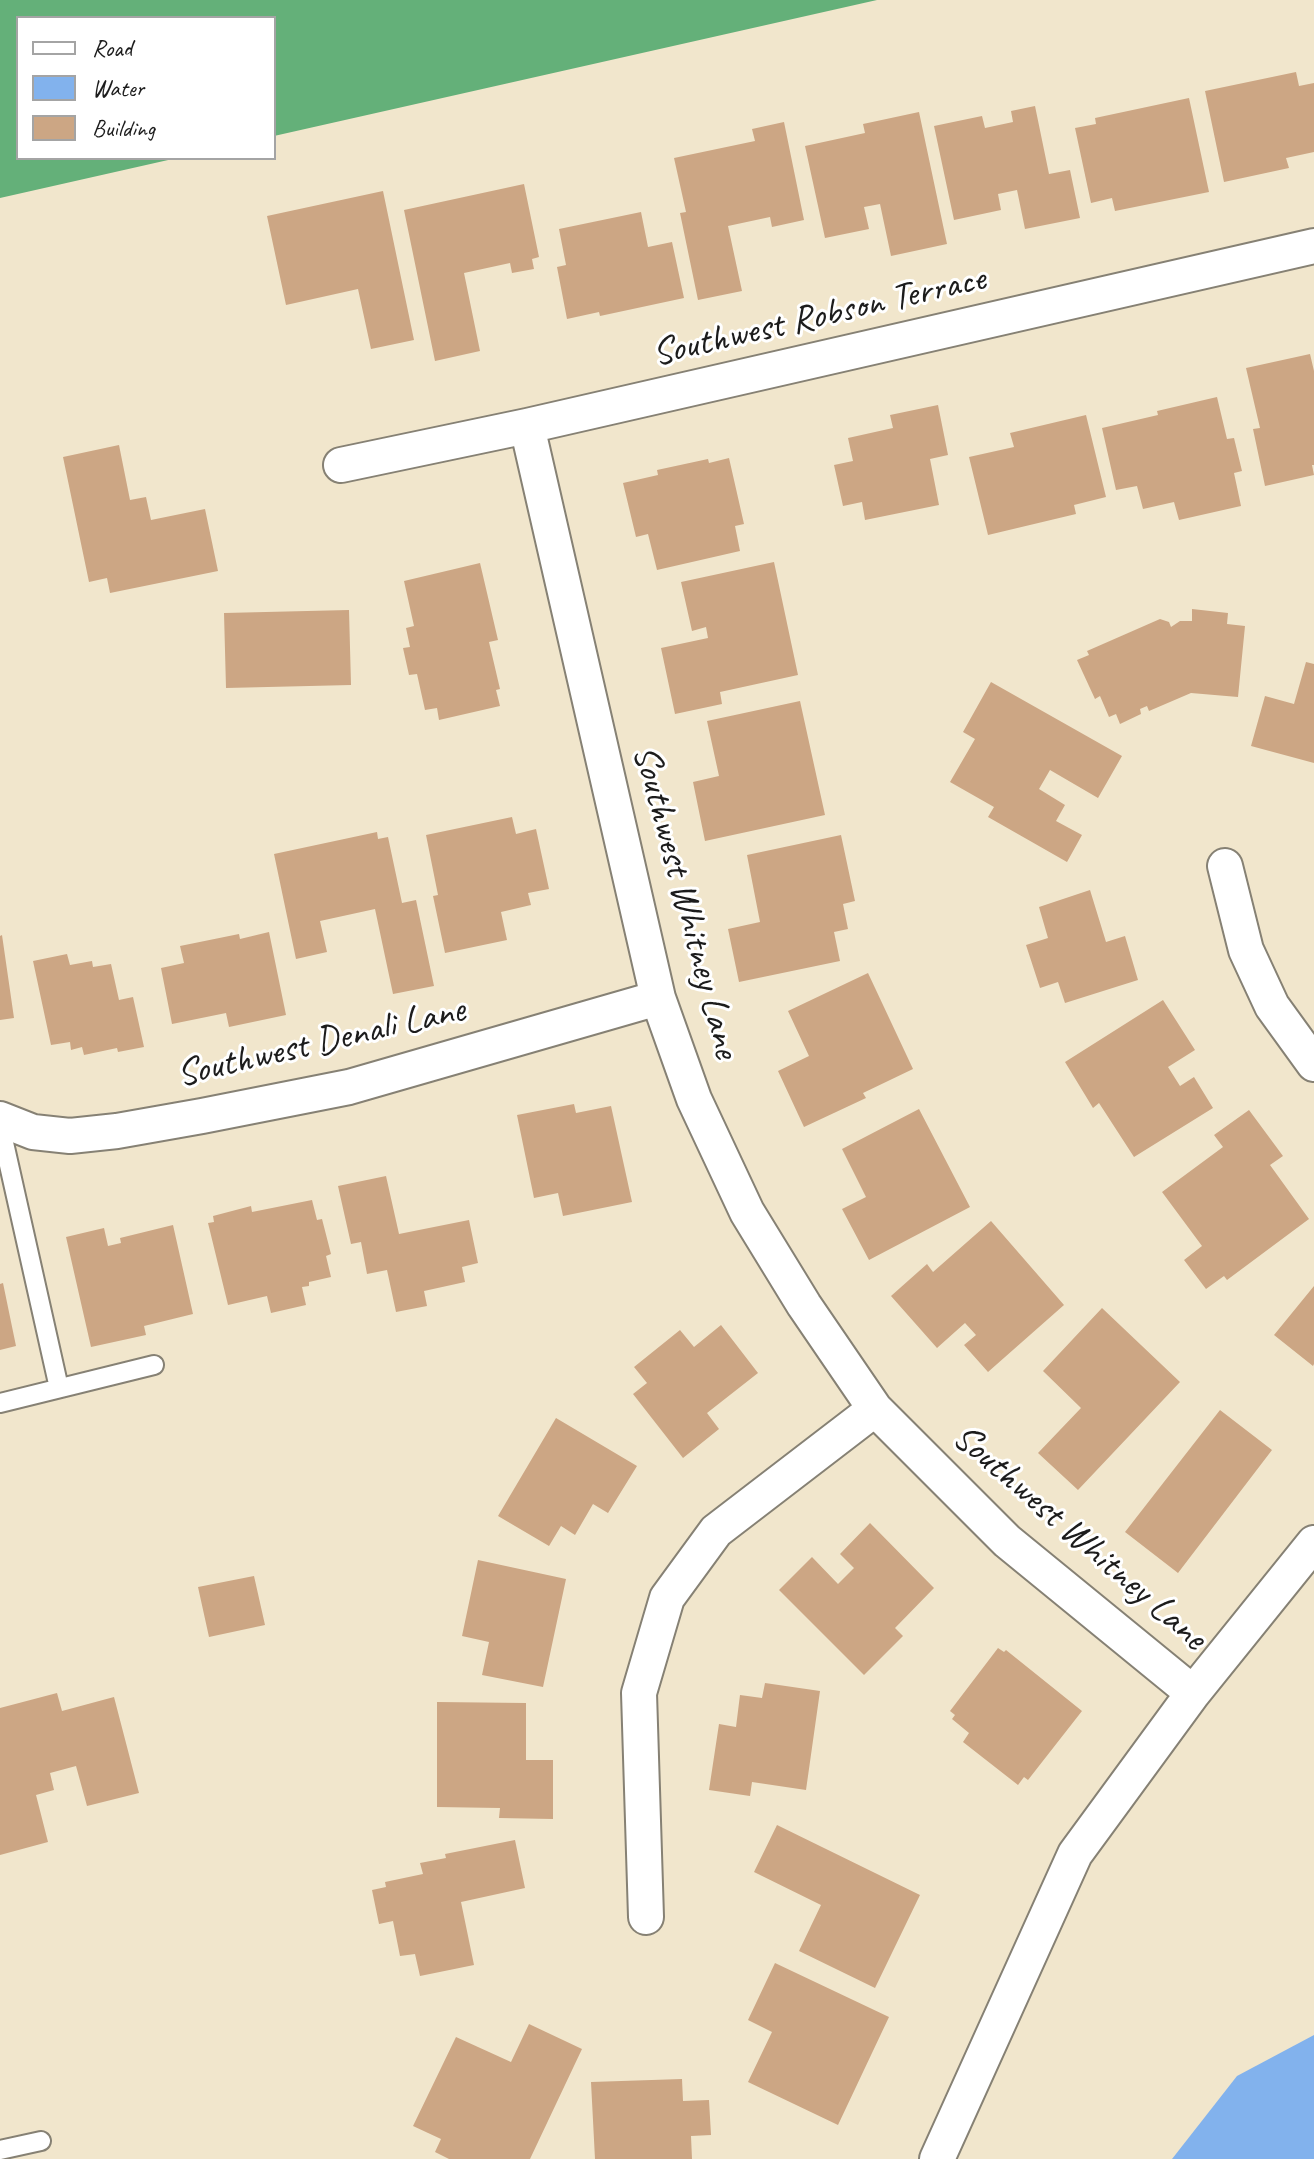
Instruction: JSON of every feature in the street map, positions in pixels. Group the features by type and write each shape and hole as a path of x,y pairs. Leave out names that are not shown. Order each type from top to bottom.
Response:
{"street":[{"name":"Southwest Robson Terrace","path":"341,465 527,426 1314,246"},
{"name":"Southwest Whitney Lane","path":"527,426 658,998 694,1099 747,1212 804,1305 875,1409 1007,1541 1193,1693"},
{"path":"1225,866 1246,950 1272,1006 1314,1064"},
{"name":"Southwest Denali Lane","path":"0,1122 33,1132 70,1136 202,1116 349,1087 658,998"},
{"path":"646,1917 639,1693 667,1598 716,1531 875,1409"},
{"path":"937,2159 1075,1854 1193,1693 1314,1543"}],"lane":[{"path":"0,1122 59,1388"},
{"path":"0,1403 154,1365"},
{"path":"0,2150 41,2141"}],"green space":[{"path":"0,0 877,0 276,136 276,16 16,16 16,160 168,160 0,198"}],"water":[{"path":"1314,2035 1314,2159 1172,2159 1237,2076"}],"building":[{"path":"1296,72 1299,86 1314,83 1314,152 1286,158 1289,168 1224,182 1205,91"},
{"path":"1189,98 1209,192 1115,211 1112,198 1091,203 1075,128 1096,124 1095,118"},
{"path":"1035,106 1049,174 1070,170 1080,218 1025,229 1017,190 998,194 1001,210 954,220 934,126 982,116 985,128 1013,122 1011,111"},
{"path":"919,112 947,244 891,256 880,204 864,207 869,229 825,238 805,146 865,133 863,124"},
{"path":"784,122 804,220 772,227 770,217 728,226 742,291 698,300 680,213 686,212 674,158 755,141 752,129"},
{"path":"524,184 539,257 532,259 534,269 512,273 510,263 464,273 480,351 435,361 404,210"},
{"path":"383,191 414,340 371,349 358,289 286,305 267,216"},
{"path":"641,212 648,247 672,242 684,298 600,316 599,312 567,319 557,267 566,265 559,229"},
{"path":"1310,354 1314,371 1314,475 1265,486 1253,429 1260,428 1246,368"},
{"path":"1217,397 1227,439 1234,438 1242,471 1234,473 1241,506 1179,520 1174,502 1143,509 1137,486 1116,490 1102,428"},
{"path":"938,405 948,455 930,459 939,505 865,520 862,502 843,506 834,465 853,461 848,438 893,428 890,415"},
{"path":"1086,415 1106,497 1074,505 1076,514 988,535 969,457 1014,447 1010,433"},
{"path":"119,445 130,500 146,497 151,520 205,509 218,571 110,593 107,578 89,582 63,457"},
{"path":"729,458 744,524 735,526 740,551 657,570 648,534 636,537 623,483 658,475 657,470 708,459 709,463"},
{"path":"774,562 798,675 720,692 722,704 675,714 661,648 708,638 706,627 692,631 681,582"},
{"path":"480,563 498,640 489,642 500,689 496,690 500,706 439,720 437,708 425,710 417,674 409,675 403,648 410,647 406,628 414,626 404,581"},
{"path":"1192,609 1228,613 1227,624 1245,626 1238,697 1191,693 1149,711 1147,706 1140,709 1141,714 1120,724 1116,714 1109,717 1100,696 1095,699 1077,660 1089,655 1087,651 1160,619 1169,622 1171,627 1180,621 1192,621"},
{"path":"349,610 351,685 226,688 224,613"},
{"path":"1306,662 1314,664 1314,763 1251,746 1265,696 1294,704"},
{"path":"991,682 1122,756 1098,798 1050,770 1039,789 1065,805 1056,821 1082,835 1067,862 988,817 994,807 950,782 975,739 963,732"},
{"path":"800,701 825,815 705,841 693,782 719,776 707,721"},
{"path":"512,817 516,834 536,829 549,889 528,893 531,905 501,912 507,940 445,953 433,896 438,895 426,835"},
{"path":"377,832 378,839 388,837 402,903 416,900 434,986 393,994 375,909 320,921 327,952 296,959 274,854"},
{"path":"841,835 855,901 843,904 848,929 834,932 840,961 739,982 728,929 760,922 747,855"},
{"path":"1090,890 1106,942 1125,936 1138,980 1065,1003 1058,982 1040,988 1026,945 1048,938 1039,907"},
{"path":"269,932 286,1015 229,1027 226,1013 172,1024 161,968 184,963 180,946 239,934 240,939"},
{"path":"0,936 14,1018 0,1020"},
{"path":"67,954 70,965 92,961 93,967 111,964 119,1000 133,997 144,1047 118,1052 117,1048 84,1055 82,1047 71,1050 70,1042 51,1045 33,961"},
{"path":"868,973 913,1069 863,1093 866,1098 804,1127 778,1071 809,1056 788,1011"},
{"path":"1163,1000 1195,1050 1168,1067 1180,1086 1194,1077 1213,1108 1134,1157 1099,1103 1093,1108 1065,1062"},
{"path":"574,1104 576,1113 611,1106 632,1202 563,1216 558,1193 534,1198 517,1115"},
{"path":"919,1109 970,1207 869,1260 842,1209 866,1197 842,1149"},
{"path":"1249,1110 1283,1156 1270,1165 1309,1219 1227,1280 1224,1276 1206,1289 1184,1260 1202,1246 1162,1192 1223,1147 1214,1135"},
{"path":"386,1176 399,1234 469,1220 478,1263 462,1267 465,1282 424,1291 427,1306 396,1312 387,1270 367,1274 361,1242 351,1244 338,1186"},
{"path":"312,1200 317,1220 322,1219 331,1254 326,1256 331,1277 309,1282 309,1286 302,1287 306,1305 271,1313 267,1296 228,1305 208,1223 214,1222 213,1216 251,1206 252,1212"},
{"path":"991,1221 1064,1305 988,1372 964,1345 976,1335 965,1323 937,1348 891,1296 927,1264 933,1272"},
{"path":"173,1225 193,1314 144,1326 146,1335 91,1347 66,1237 104,1228 108,1246 121,1243 120,1238"},
{"path":"3,1283 16,1346 0,1350 0,1284"},
{"path":"1314,1286 1314,1364 1313,1366 1274,1335"},
{"path":"1102,1308 1180,1382 1078,1490 1038,1453 1081,1408 1043,1371"},
{"path":"721,1325 758,1373 707,1413 719,1429 683,1458 633,1394 647,1383 634,1367 680,1330 694,1347"},
{"path":"1220,1410 1272,1450 1178,1573 1125,1532"},
{"path":"556,1418 637,1466 608,1513 593,1504 575,1535 561,1526 549,1546 498,1516"},
{"path":"870,1523 934,1588 895,1628 903,1636 864,1675 779,1590 812,1557 838,1584 854,1568 840,1554"},
{"path":"478,1560 566,1579 543,1687 482,1675 489,1642 462,1636"},
{"path":"254,1576 265,1625 209,1637 198,1587"},
{"path":"998,1648 1004,1652 1006,1650 1082,1711 1028,1780 1024,1777 1018,1785 963,1742 969,1733 952,1719 955,1715 950,1711"},
{"path":"765,1683 820,1691 806,1790 752,1782 750,1796 709,1790 719,1724 736,1727 740,1695 762,1698"},
{"path":"57,1693 62,1711 114,1697 139,1793 87,1806 76,1766 50,1773 54,1790 36,1795 48,1842 0,1855 0,1708"},
{"path":"437,1702 526,1703 526,1760 553,1760 553,1819 499,1818 500,1808 437,1807"},
{"path":"777,1825 920,1895 875,1988 799,1951 821,1905 754,1872"},
{"path":"515,1840 525,1888 461,1902 474,1965 420,1976 415,1954 400,1956 393,1921 379,1924 372,1890 386,1887 385,1882 423,1874 420,1863 446,1858 445,1854"},
{"path":"775,1963 889,2017 838,2125 748,2082 772,2032 748,2020"},
{"path":"529,2024 582,2049 530,2159 449,2159 435,2152 441,2139 413,2126 456,2037 511,2062"},
{"path":"682,2079 683,2101 709,2100 711,2135 691,2136 692,2159 595,2159 591,2082"}]}
